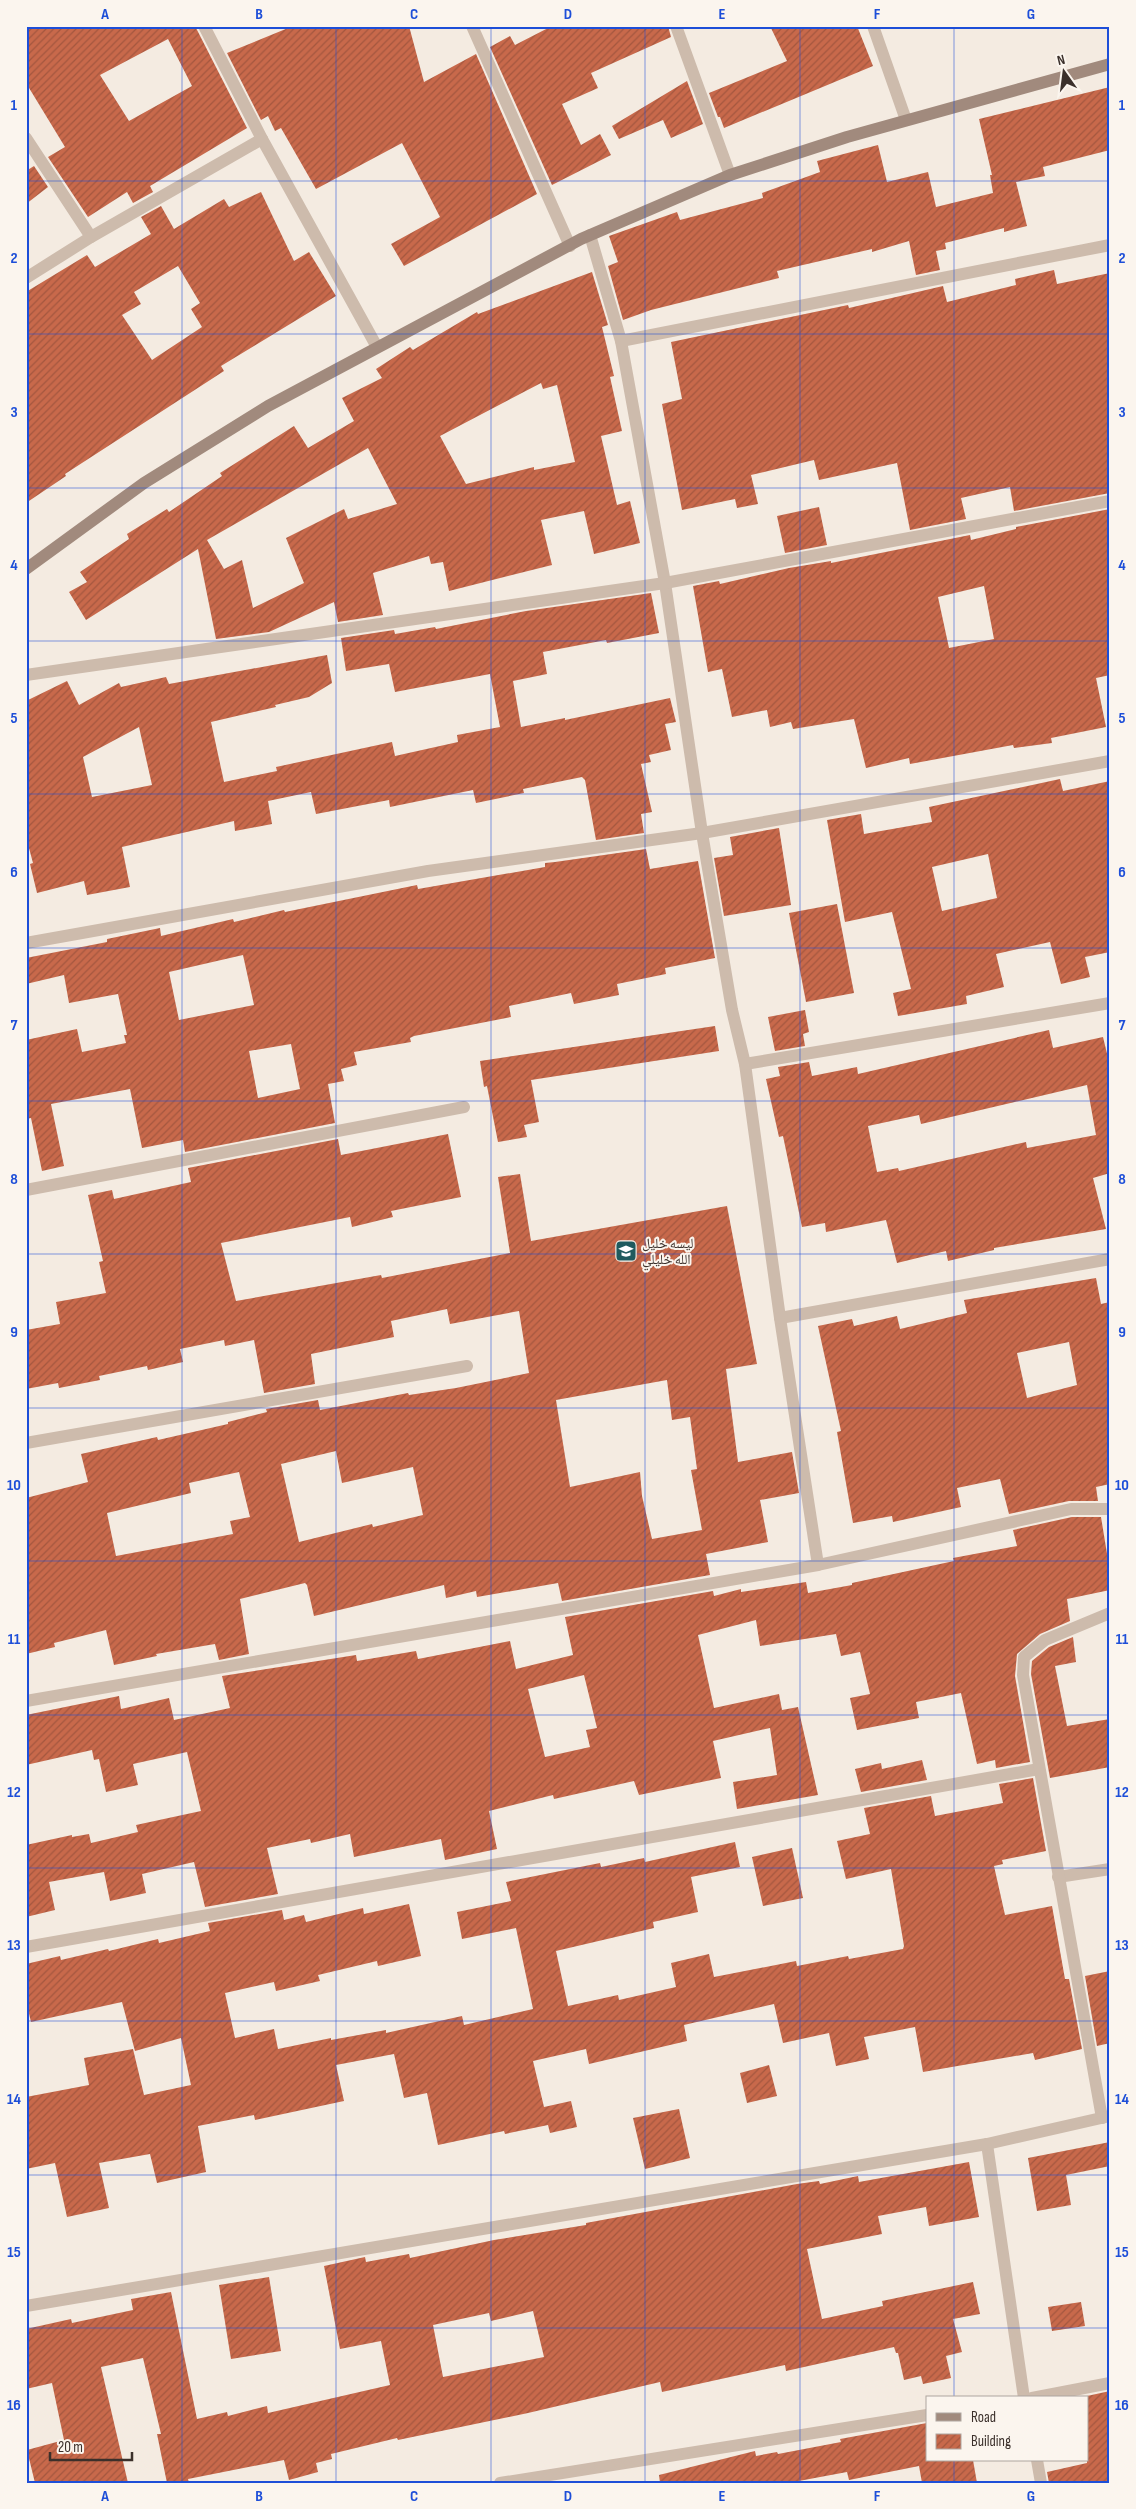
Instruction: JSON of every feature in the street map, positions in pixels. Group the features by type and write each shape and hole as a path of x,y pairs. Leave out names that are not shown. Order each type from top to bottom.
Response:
{"main road":[{"path":"26,569 144,483 268,406 377,346 590,235 730,175 906,120 1110,64"}],"street":[{"path":"204,26 262,139 377,346"},
{"path":"472,26 570,246"},
{"path":"676,26 730,175"},
{"path":"873,26 906,120"},
{"path":"26,138 91,237"},
{"path":"26,278 91,237 262,139"},
{"path":"590,235 620,341 665,583 702,833 732,1010 745,1064 780,1318 818,1564"},
{"path":"620,341 1110,245"},
{"path":"26,675 665,583 1110,502"},
{"path":"26,943 428,871 702,833 1110,761"},
{"path":"745,1064 1110,1003"},
{"path":"26,1190 464,1106"},
{"path":"780,1318 1110,1259"},
{"path":"26,1443 466,1366"},
{"path":"26,1700 818,1564 1071,1509 1110,1508"},
{"path":"26,2306 987,2144 1106,2117 1058,1877 1023,1675 1024,1657 1045,1640 1110,1613"},
{"path":"26,1947 1038,1769"},
{"path":"1058,1877 1110,1869"},
{"path":"987,2144 1024,2396"},
{"path":"1042,2396 1110,2383"},
{"path":"500,2483 926,2415"},
{"path":"1037,2462 1041,2483"}],"building":[{"path":"26,26 195,26 247,128 150,186 153,192 133,203 127,192 88,217 48,157 65,147 26,83","holes":["168,39 192,86 129,121 100,75"]},
{"path":"293,26 409,26 424,82 476,54 537,194 404,266 391,244 440,217 402,143 316,189 281,128 275,131 268,116 261,120 227,53"},
{"path":"552,26 668,26 671,37 591,73 598,88 562,104 581,145 600,134 611,155 552,185 490,47 510,36 515,45"},
{"path":"770,26 857,26 873,66 724,128 709,93 787,61"},
{"path":"687,81 703,124 671,138 663,120 619,139 612,126"},
{"path":"1110,87 1110,150 1043,167 1045,176 1016,182 1027,226 1004,232 1004,228 945,243 946,249 936,251 940,270 916,275 909,241 872,252 872,249 777,271 779,278 651,310 623,320 608,266 618,262 609,236 677,212 680,220 763,198 762,193 820,172 817,161 878,145 887,182 928,172 936,207 993,193 990,175 992,175 979,119"},
{"path":"34,166 48,187 26,204 26,171"},
{"path":"261,192 294,261 309,252 336,296 221,366 224,371 65,474 66,476 26,503 26,292 87,255 95,267 151,234 141,217 161,206 174,229 224,199 229,207","holes":["178,266 200,303 191,309 202,327 152,360 122,315 141,304 134,292"]},
{"path":"1054,270 1057,284 1110,273 1110,493 1014,511 1010,487 961,498 966,519 910,530 897,463 819,480 814,460 751,475 758,504 737,508 735,499 682,510 662,404 682,399 671,342 848,305 849,308 943,286 947,302 1016,285 1015,279"},
{"path":"592,272 608,325 602,327 614,376 610,377 622,431 601,436 617,505 630,501 640,543 594,554 584,511 541,520 552,565 449,591 443,562 431,564 429,556 373,573 383,615 338,622 334,602 269,632 216,639 198,549 86,620 69,592 87,582 80,572 129,539 127,534 167,509 169,512 222,476 220,473 294,426 308,448 354,421 342,398 382,378 376,369 410,347 413,350 477,312 478,314","holes":["541,383 543,389 557,385 575,462 534,470 534,467 466,484 440,436","368,448 397,504 348,519 344,509 286,538 304,583 253,608 242,560 224,569 207,540"]},
{"path":"819,507 827,545 785,553 777,516"},
{"path":"1110,509 1110,675 1096,678 1106,727 1051,738 1052,743 1014,748 1013,745 910,764 909,758 866,768 854,719 793,729 791,722 770,727 767,710 732,717 722,669 708,672 693,586 719,581 720,584 789,568 831,561 831,563 970,535 971,540 1016,529 1016,527","holes":["984,586 994,639 949,648 938,597"]},
{"path":"651,593 659,633 607,643 606,640 543,652 547,674 513,681 521,727 565,718 565,720 670,698 676,722 665,724 671,750 649,755 651,762 641,764 652,812 641,814 644,833 596,840 585,780 582,777 523,789 524,793 476,803 473,790 390,807 389,800 316,814 311,792 268,801 272,824 235,831 234,821 122,847 130,887 87,895 84,881 37,893 30,864 33,863 26,837 26,701 67,681 79,705 119,683 121,687 166,677 169,684 327,655 332,683 309,697 275,705 276,707 211,722 224,782 277,771 276,767 392,742 395,756 458,742 457,735 500,727 490,674 395,692 389,664 346,671 341,638 394,630 395,634 435,627 436,629 526,611","holes":["139,727 152,785 92,797 83,757"]},
{"path":"1060,779 1063,791 1110,781 1110,952 1085,957 1090,977 1061,984 1050,942 996,954 1004,987 966,996 967,1004 898,1016 893,993 911,989 892,912 845,922 827,820 861,814 864,834 932,822 929,807","holes":["988,854 997,898 942,911 932,867"]},
{"path":"779,828 791,905 724,916 714,858 733,855 730,837"},
{"path":"646,849 650,869 698,861 715,958 665,968 666,974 617,984 619,995 574,1004 571,993 509,1006 511,1017 414,1036 410,1038 411,1042 354,1052 357,1065 341,1069 344,1081 328,1084 335,1123 185,1152 183,1140 142,1148 130,1089 51,1104 64,1166 42,1171 31,1118 26,1119 26,1040 77,1029 82,1052 126,1043 124,1035 127,1035 118,994 69,1003 64,975 26,984 26,958 107,942 107,939 160,928 161,936 233,919 234,922 284,910 285,912 417,885 418,889 545,867 545,863","holes":["243,955 254,1005 179,1020 169,972","291,1044 300,1089 258,1098 249,1051"]},
{"path":"837,904 854,993 806,1002 789,913"},
{"path":"805,1010 809,1032 803,1034 805,1046 775,1051 768,1017"},
{"path":"715,1026 719,1051 531,1080 539,1122 524,1125 527,1137 498,1142 487,1086 484,1087 480,1061"},
{"path":"1049,1030 1053,1048 1103,1037 1110,1066 1110,1173 1093,1178 1106,1229 994,1248 994,1250 948,1261 946,1251 897,1263 886,1220 826,1232 825,1223 802,1227 783,1136 779,1137 766,1079 780,1076 778,1067 809,1062 812,1076 857,1067 858,1074","holes":["1087,1085 1096,1135 1027,1148 1026,1142 899,1171 898,1168 877,1172 868,1126 919,1115 921,1124"]},
{"path":"448,1134 461,1197 391,1211 393,1217 352,1227 350,1217 221,1243 236,1301 381,1275 382,1278 510,1253 498,1177 520,1174 531,1241 727,1206 757,1364 726,1369 738,1462 792,1452 799,1493 760,1500 768,1542 706,1554 710,1575 562,1601 558,1583 477,1597 476,1591 446,1598 444,1585 314,1616 305,1583 240,1599 249,1654 219,1660 215,1644 156,1654 157,1656 114,1665 106,1630 54,1643 55,1647 26,1654 26,1498 88,1482 81,1454 157,1437 158,1440 228,1424 228,1422 267,1412 266,1409 318,1400 320,1410 408,1393 409,1395 456,1388 529,1373 519,1311 450,1324 447,1309 391,1321 394,1337 311,1354 315,1384 264,1393 254,1340 225,1346 224,1340 180,1349 183,1362 148,1370 147,1366 99,1376 100,1380 59,1388 58,1383 26,1389 26,1330 60,1324 56,1302 106,1293 99,1262 103,1261 88,1195 112,1190 114,1199 191,1182 188,1168 338,1139 341,1155","holes":["667,1380 672,1420 690,1417 697,1469 691,1470 702,1530 652,1539 642,1496 640,1472 570,1487 556,1400","336,1451 342,1483 413,1467 423,1515 373,1527 372,1524 299,1542 281,1464","239,1472 250,1517 230,1521 233,1534 116,1556 107,1513 191,1493 189,1483"]},
{"path":"1096,1278 1101,1304 1110,1302 1110,1484 1096,1487 1098,1501 1069,1501 1009,1514 1000,1479 957,1488 961,1507 893,1522 892,1516 853,1523 837,1432 841,1431 818,1326 852,1319 854,1326 897,1316 900,1329 967,1313 964,1300","holes":["1069,1342 1077,1385 1027,1398 1017,1353"]},
{"path":"1072,1517 1101,1517 1110,1572 1110,1590 1067,1599 1070,1621 1040,1634 1017,1654 1015,1676 1030,1762 996,1768 995,1760 977,1764 961,1693 916,1702 919,1718 857,1730 850,1698 870,1694 860,1652 841,1656 836,1634 760,1646 756,1620 698,1635 714,1708 779,1694 782,1710 798,1707 818,1795 737,1809 733,1782 777,1775 770,1728 713,1741 721,1778 639,1795 634,1781 554,1799 553,1795 489,1811 497,1849 445,1860 441,1839 354,1857 350,1834 311,1843 310,1839 267,1848 278,1894 205,1907 194,1862 142,1874 146,1893 110,1901 104,1872 49,1882 55,1910 26,1917 26,1845 72,1835 72,1837 89,1834 91,1843 138,1832 136,1825 201,1811 187,1752 133,1764 138,1785 106,1792 99,1759 94,1760 92,1750 26,1765 26,1715 119,1696 121,1709 169,1698 174,1720 230,1708 222,1676 356,1655 357,1661 416,1651 418,1659 510,1641 516,1669 573,1655 565,1617 713,1591 714,1596 741,1589 741,1592 806,1582 808,1593 852,1585 852,1583 954,1561 953,1558 1017,1546 1013,1530","holes":["584,1675 597,1728 586,1730 590,1747 545,1757 528,1689"]},
{"path":"1073,1637 1076,1662 1055,1666 1067,1726 1110,1719 1110,1767 1050,1778 1031,1674 1032,1661 1049,1647"},
{"path":"922,1760 927,1780 861,1792 855,1769 881,1763 882,1769"},
{"path":"1033,1778 1046,1851 1002,1860 1003,1864 994,1866 1005,1915 1052,1906 1065,1979 1069,1979 1082,2049 1035,2060 1033,2053 923,2072 915,2027 864,2037 869,2059 836,2066 829,2033 783,2043 774,2004 684,2025 687,2041 589,2064 586,2049 533,2061 544,2107 571,2101 577,2127 550,2133 548,2125 505,2134 504,2131 438,2145 427,2093 404,2098 394,2054 336,2065 344,2101 255,2120 254,2115 198,2126 206,2172 157,2183 150,2154 99,2163 109,2208 67,2217 55,2163 26,2169 26,2097 89,2085 84,2058 133,2049 144,2095 191,2085 181,2038 135,2051 122,2002 31,2022 26,2001 26,1964 60,1956 61,1960 108,1949 109,1951 158,1939 159,1943 210,1931 208,1923 282,1910 284,1920 304,1915 306,1922 363,1908 364,1914 409,1904 421,1956 378,1966 377,1961 318,1975 320,1981 276,1991 274,1982 225,1993 235,2038 274,2029 278,2049 331,2038 331,2040 386,2030 386,2033 462,2016 464,2025 533,2009 516,1928 462,1939 457,1912 511,1901 506,1882 600,1863 601,1867 644,1858 645,1862 735,1842 740,1867 691,1877 698,1912 653,1922 654,1928 556,1951 568,2006 618,1995 619,2000 676,1987 671,1963 709,1954 714,1977 796,1961 797,1966 848,1956 849,1959 903,1949 904,1946 891,1869 846,1879 837,1841 870,1834 864,1808 931,1796 935,1816 1003,1803 999,1784"},
{"path":"792,1848 803,1898 763,1906 752,1857"},
{"path":"1110,1971 1110,2043 1097,2046 1085,1976"},
{"path":"769,2065 777,2096 747,2103 740,2073"},
{"path":"679,2109 690,2158 645,2169 633,2118"},
{"path":"1110,2142 1110,2166 1066,2175 1071,2205 1037,2211 1028,2158"},
{"path":"969,2162 979,2217 929,2226 926,2207 878,2216 882,2234 807,2249 822,2319 883,2306 882,2301 973,2282 980,2314 953,2319 962,2352 946,2356 951,2378 923,2384 921,2376 904,2380 898,2353 896,2353 894,2347 786,2371 785,2365 662,2392 660,2382 528,2413 398,2440 397,2438 331,2454 332,2459 316,2463 318,2472 289,2480 284,2460 188,2479 189,2483 167,2483 157,2434 161,2434 143,2358 101,2367 128,2483 35,2483 27,2450 64,2440 52,2383 26,2389 26,2329 71,2319 72,2323 133,2310 131,2299 171,2292 197,2419 227,2412 228,2416 267,2406 268,2413 390,2385 381,2341 340,2349 324,2266 365,2257 366,2262 409,2254 410,2258 494,2240 586,2225 586,2223 797,2184 819,2181 820,2184 858,2176 859,2182","holes":["533,2311 544,2357 443,2377 433,2325 489,2313 491,2321"]},
{"path":"269,2277 281,2351 231,2359 219,2285"},
{"path":"1081,2302 1085,2326 1052,2331 1048,2307"},
{"path":"1110,2391 1110,2483 1049,2483 1047,2472 1088,2462 1087,2396"},
{"path":"926,2423 926,2462 973,2462 977,2483 922,2483 919,2466 849,2480 847,2472 788,2483 660,2483 659,2475 755,2451 756,2456 777,2452 778,2454 841,2442 840,2439"}],"place":[{"name":"ليسه خليل الله خليلي","path":"626,1251"}]}
